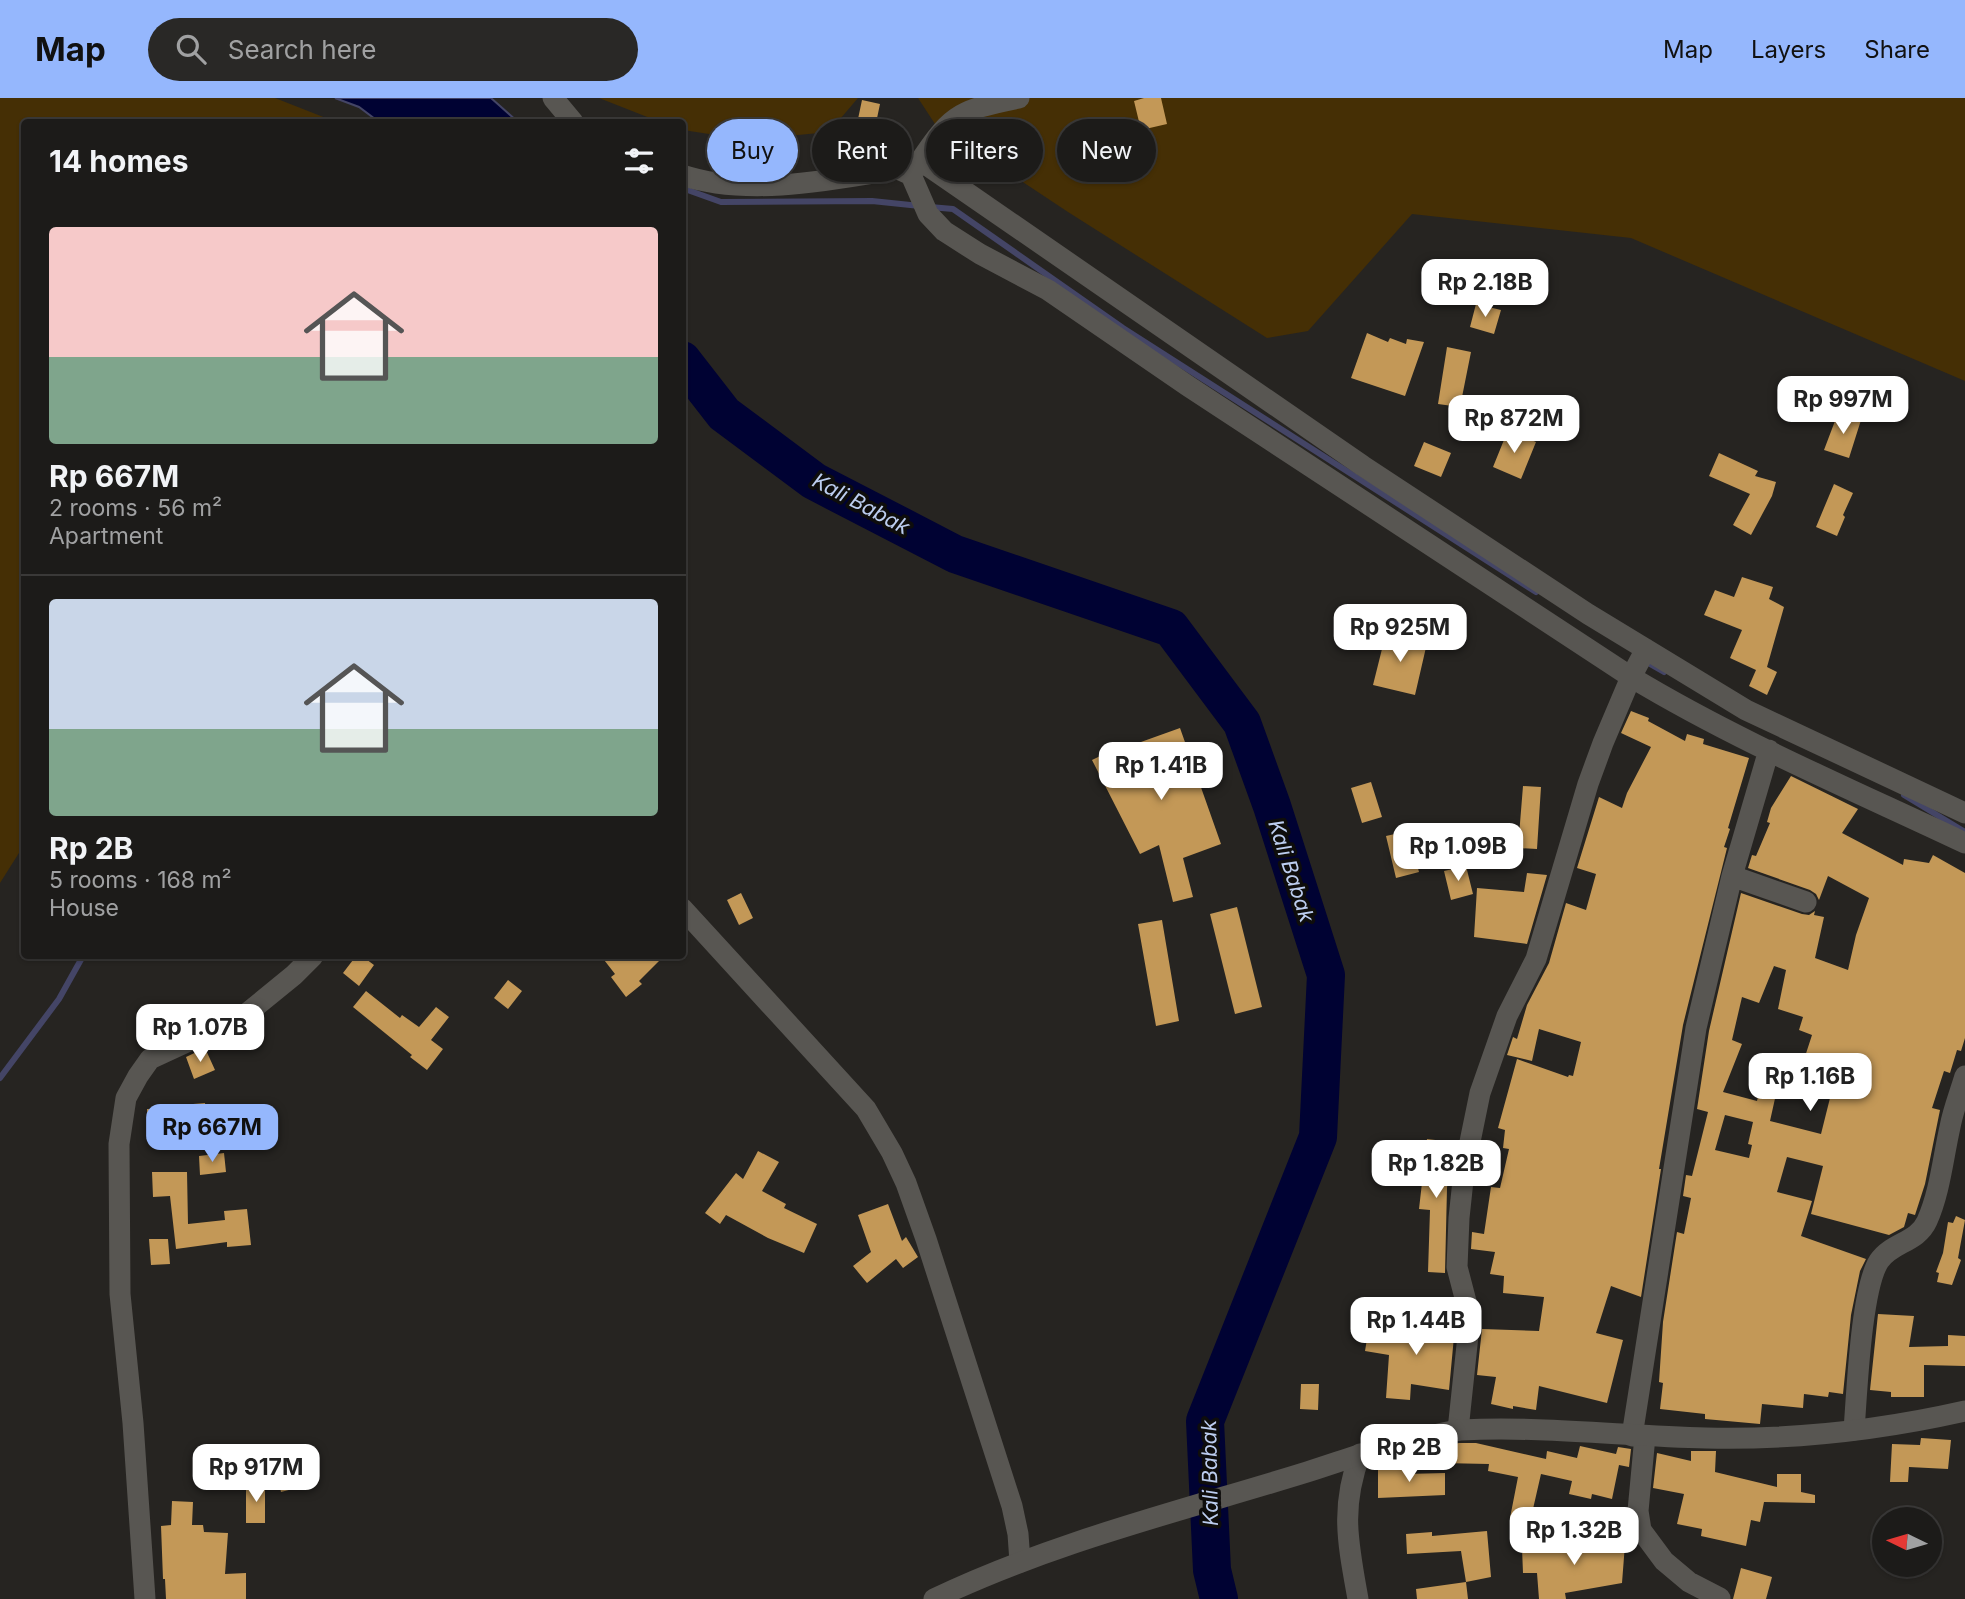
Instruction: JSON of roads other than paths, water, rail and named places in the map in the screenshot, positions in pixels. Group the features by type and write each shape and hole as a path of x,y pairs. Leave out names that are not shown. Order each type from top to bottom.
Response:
{"street":[{"path":"553,98 570,119"},
{"path":"1019,98 982,106 948,122 918,176 928,214 944,231 980,254 1048,290 1188,386 1588,614 1639,663 1662,696 1965,843"},
{"path":"686,176 733,184 835,181 898,169 918,176 1355,479 1639,663 1965,813"},
{"path":"1458,1430 1469,1326 1469,1313 1457,1266 1459,1218 1464,1171 1480,1093 1507,1016 1536,960 1588,784 1639,663"},
{"path":"1720,1598 1689,1582 1664,1561 1642,1530 1638,1511 1638,1436 1696,1028 1732,876 1769,750"},
{"path":"1732,876 1806,902"},
{"path":"686,912 866,1110 892,1153 926,1239 988,1429 1012,1506 1020,1562"},
{"path":"145,1599 133,1423 120,1294 119,1144 127,1098 150,1059 244,1015 310,959"},
{"path":"1854,1430 1859,1366 1872,1281 1878,1262 1887,1252 1922,1232 1928,1220 1936,1198 1950,1124 1965,1076"},
{"path":"944,1597 1020,1562 1086,1538 1407,1440 1458,1430 1721,1438 1854,1430 1965,1411"},
{"path":"1357,1599 1349,1550 1347,1506 1350,1480 1360,1454"}],"waterway":[{"path":"686,189 721,202 872,201 920,206"},
{"path":"930,207 953,209 1123,328 1536,592"},
{"name":"Kali Babak","path":"686,365 724,414 814,481 955,554 1171,628 1242,723 1272,806 1326,975 1318,1137 1205,1421 1212,1570 1219,1599"},
{"path":"1643,660 1664,672"},
{"path":"1904,795 1965,832"},
{"path":"0,1078 59,999 81,959"}]}
